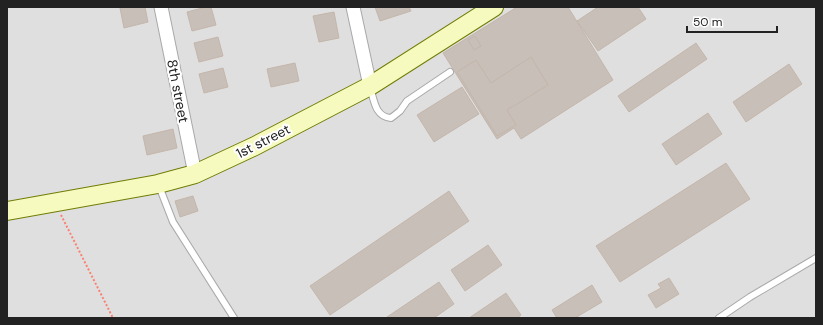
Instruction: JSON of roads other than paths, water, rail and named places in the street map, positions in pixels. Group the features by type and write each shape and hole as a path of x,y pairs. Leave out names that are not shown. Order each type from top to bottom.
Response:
{"main road":[{"name":"1st street","path":"7,211 55,204 158,184 195,174 255,146 370,86 494,7"}],"street":[{"name":"8th street","path":"161,7 195,174"},
{"path":"353,7 370,86"}],"lane":[{"path":"370,86 376,107 382,116 385,118 392,118 400,111 407,101 450,72"},
{"path":"158,184 173,222 234,318"},
{"path":"719,318 750,297 816,258"}]}
